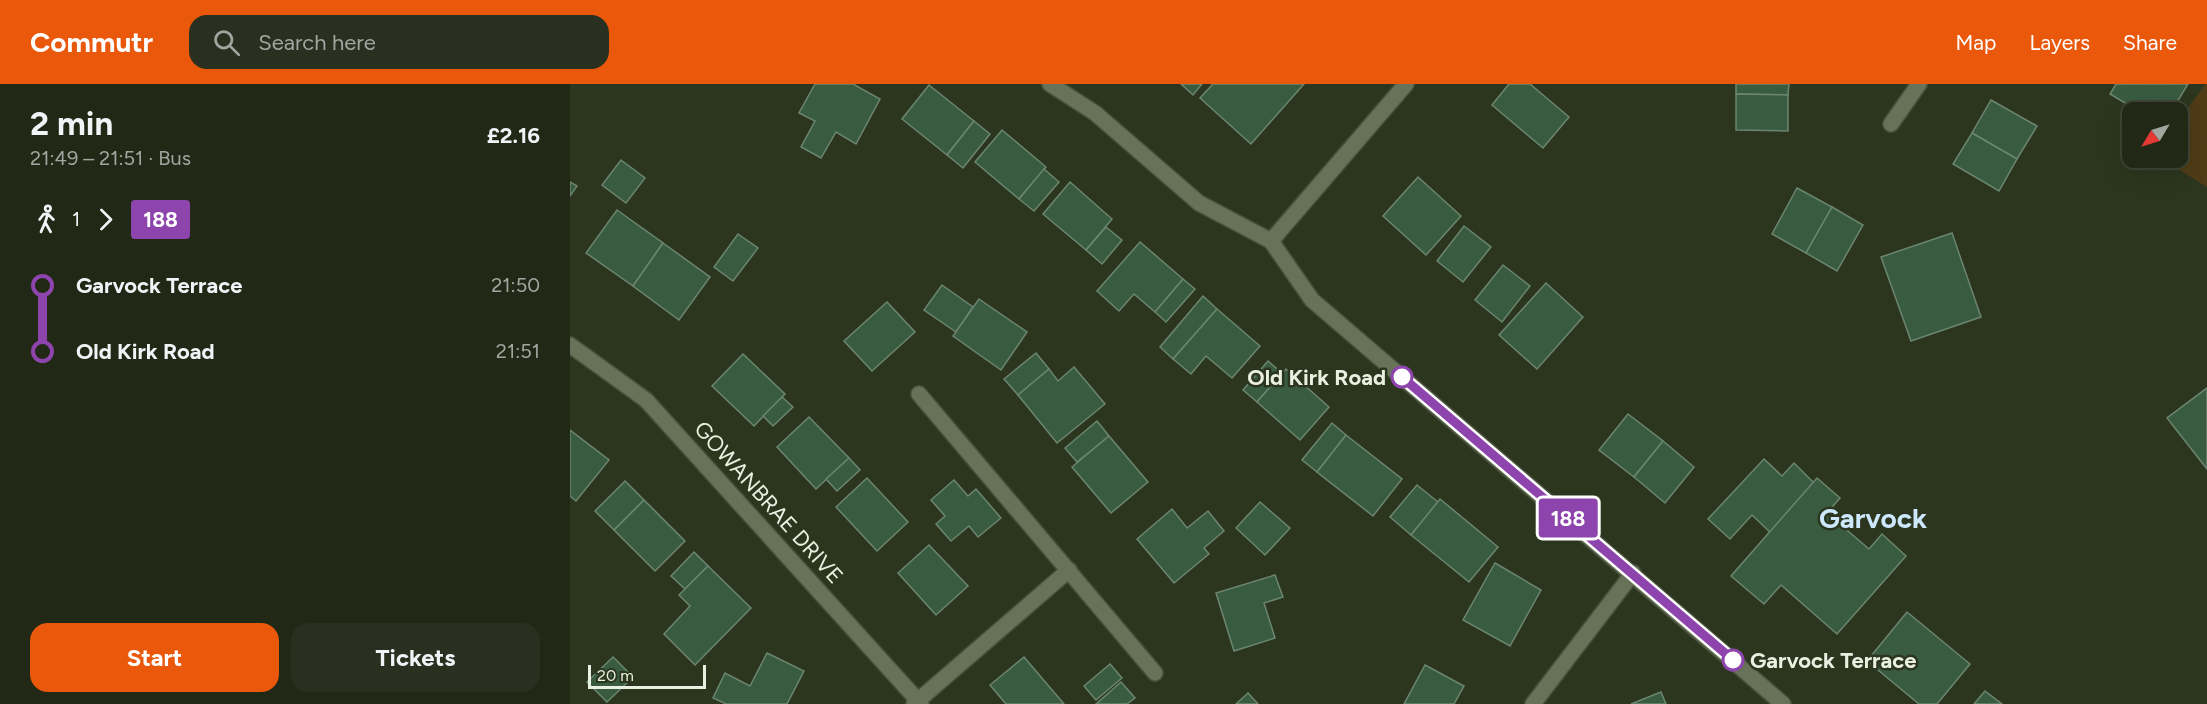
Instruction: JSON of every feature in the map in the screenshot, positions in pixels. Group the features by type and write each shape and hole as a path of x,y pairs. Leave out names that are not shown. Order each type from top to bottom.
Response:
{"street":[{"path":"1050,84 1095,113 1199,203 1271,241 1312,300 1783,704"},
{"path":"1271,241 1406,84"},
{"path":"1891,124 1918,84"},
{"name":"GOWANBRAE DRIVE","path":"570,345 646,400 918,703"},
{"path":"919,394 1155,673"},
{"path":"918,703 1069,570"},
{"path":"1533,704 1633,573"}],"shaded area":[{"path":"2207,84 2207,187 2176,168 2188,168 2188,109"}],"building":[{"path":"815,84 853,84 880,99 856,144 836,132 821,158 801,147 815,121 799,113"},
{"path":"1181,84 1202,84 1193,95"},
{"path":"1213,84 1304,84 1251,144 1200,98"},
{"path":"1509,84 1530,84 1569,117 1543,148 1492,105"},
{"path":"1736,84 1789,84 1788,95 1736,94"},
{"path":"2116,84 2188,84 2177,102 2123,102 2110,94"},
{"path":"929,85 974,121 947,155 902,119"},
{"path":"1736,94 1788,95 1788,131 1736,130"},
{"path":"1991,100 2037,126 2017,159 1972,133"},
{"path":"974,121 990,134 963,168 947,155"},
{"path":"1002,130 1046,167 1019,199 975,162"},
{"path":"1972,133 2017,159 1999,191 1953,164"},
{"path":"621,160 645,178 626,203 602,185"},
{"path":"1044,169 1059,182 1034,211 1019,199"},
{"path":"1418,177 1461,216 1426,255 1383,216"},
{"path":"570,182 577,186 570,196"},
{"path":"1070,182 1112,219 1086,250 1043,214"},
{"path":"1797,188 1832,207 1806,253 1772,234"},
{"path":"1832,207 1863,225 1837,271 1806,253"},
{"path":"617,210 663,243 633,286 586,253"},
{"path":"1464,226 1491,247 1463,282 1437,261"},
{"path":"1106,227 1122,240 1102,264 1086,250"},
{"path":"1952,233 1981,317 1911,341 1881,257"},
{"path":"738,234 758,248 733,281 714,267"},
{"path":"1140,242 1183,279 1155,312 1134,294 1119,311 1097,291"},
{"path":"663,243 710,277 679,320 633,286"},
{"path":"1503,265 1530,286 1502,322 1475,300"},
{"path":"1183,279 1195,289 1166,322 1155,312"},
{"path":"1546,283 1583,317 1537,369 1499,335"},
{"path":"942,285 973,307 956,332 924,310"},
{"path":"1203,296 1217,309 1173,359 1160,347"},
{"path":"979,299 1027,332 1001,370 953,336"},
{"path":"887,302 915,332 872,371 844,341"},
{"path":"1217,309 1260,346 1232,378 1206,356 1191,374 1173,359"},
{"path":"1036,353 1049,369 1018,395 1004,379"},
{"path":"743,354 785,394 754,426 712,386"},
{"path":"1268,361 1282,373 1257,402 1243,390"},
{"path":"1074,367 1105,404 1057,443 1018,395 1049,369 1058,381"},
{"path":"1286,369 1329,407 1300,440 1257,402"},
{"path":"2207,388 2207,469 2167,418"},
{"path":"782,397 793,407 773,426 763,416"},
{"path":"1628,414 1663,441 1634,477 1599,450"},
{"path":"809,417 849,458 816,489 777,447"},
{"path":"1097,421 1109,436 1077,462 1065,448"},
{"path":"1332,423 1346,435 1317,472 1302,460"},
{"path":"570,430 609,460 576,501 570,496"},
{"path":"1346,435 1402,479 1373,516 1317,472"},
{"path":"1109,436 1148,482 1111,513 1072,467"},
{"path":"1663,441 1694,467 1665,503 1634,477"},
{"path":"849,458 860,470 837,491 826,479"},
{"path":"1764,459 1782,476 1794,463 1818,487 1773,535 1752,515 1730,539 1708,519"},
{"path":"867,478 908,522 877,551 836,507"},
{"path":"1817,478 1840,498 1827,513 1869,549 1882,534 1906,556 1837,634 1781,585 1764,604 1731,576"},
{"path":"954,480 968,496 976,489 1001,518 978,537 969,526 951,541 936,524 945,516 931,500"},
{"path":"625,481 644,500 614,530 595,511"},
{"path":"1417,485 1438,502 1411,535 1390,517"},
{"path":"1440,499 1498,547 1469,582 1411,535"},
{"path":"644,500 685,541 655,571 614,530"},
{"path":"1260,502 1290,528 1265,555 1236,528"},
{"path":"1172,509 1187,528 1208,511 1224,531 1204,548 1209,554 1174,583 1137,539"},
{"path":"929,545 968,586 936,615 898,573"},
{"path":"694,552 708,566 685,589 671,576"},
{"path":"1495,563 1541,590 1510,646 1463,620"},
{"path":"708,566 751,608 695,665 664,634 690,606 679,595"},
{"path":"1275,575 1283,597 1264,603 1275,638 1234,651 1216,593"},
{"path":"1907,612 1970,664 1937,704 1919,704 1867,661"},
{"path":"767,653 804,671 787,704 726,704 713,698 725,673 750,686"},
{"path":"613,657 633,677 607,702 587,682"},
{"path":"1024,657 1064,704 1006,704 990,685"},
{"path":"1110,664 1122,678 1096,700 1084,686"},
{"path":"1425,665 1464,686 1454,704 1404,704"},
{"path":"1121,682 1135,698 1127,704 1096,704"},
{"path":"1985,691 2002,704 1974,704"},
{"path":"1661,692 1666,704 1631,704"},
{"path":"1248,693 1258,704 1236,704"}],"bus line":[{"name":"188","path":"1402,377 1733,660"}],"place":[{"name":"Old Kirk Road","path":"1402,377"},
{"name":"Garvock Terrace","path":"1733,660"}],"district":[{"name":"Garvock","path":"1873,518"}]}
